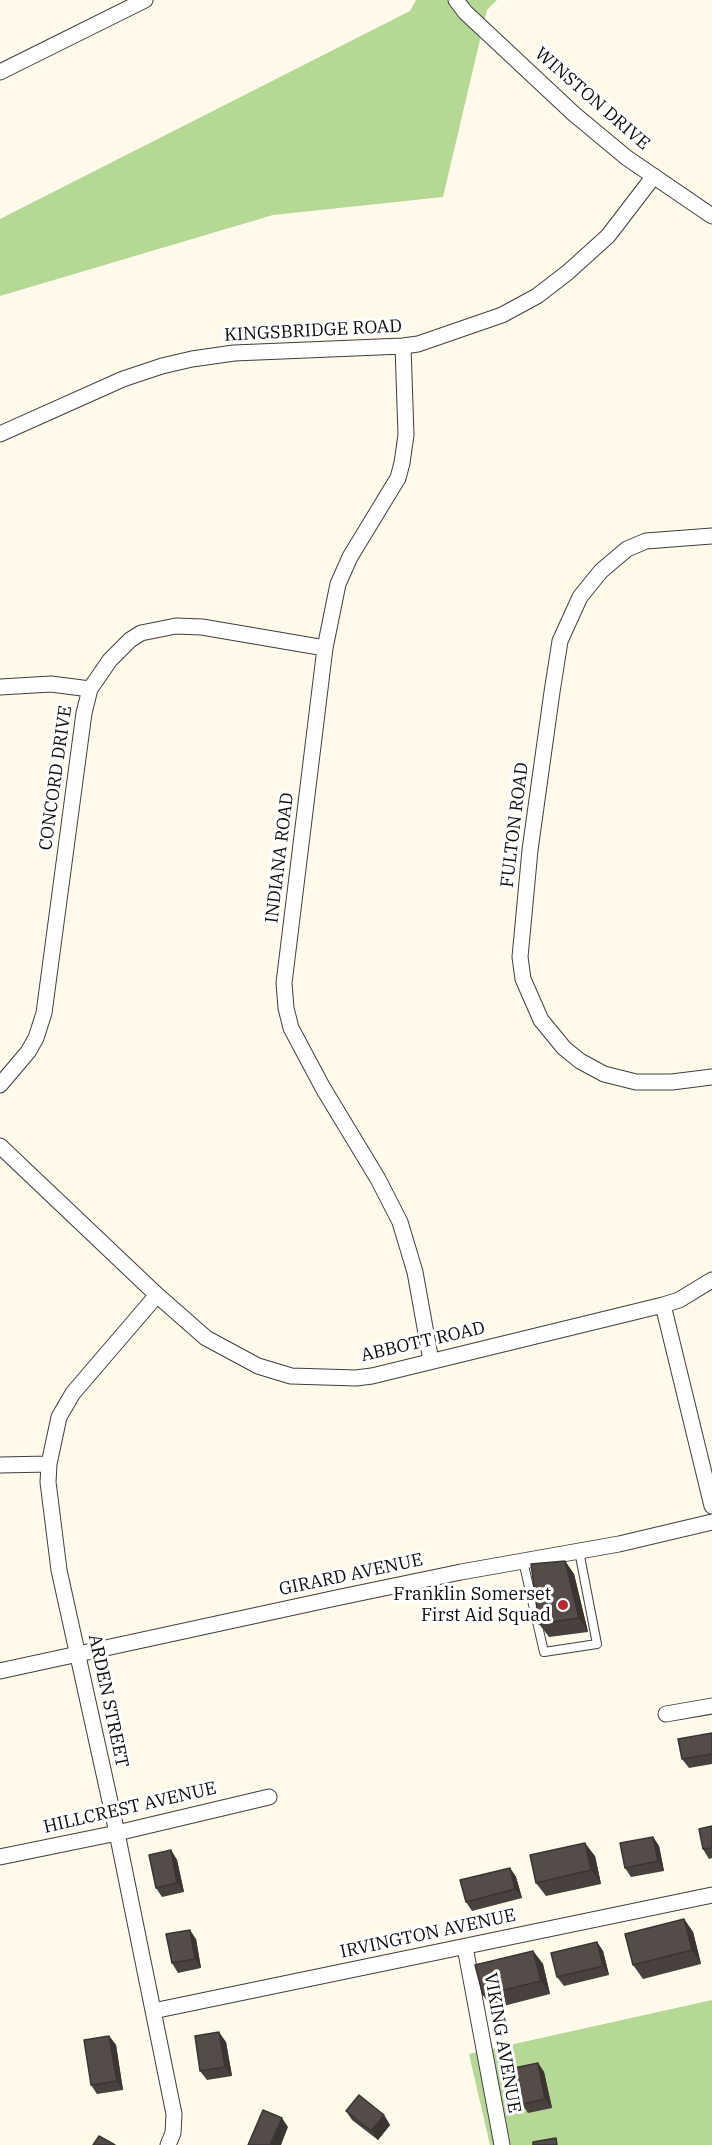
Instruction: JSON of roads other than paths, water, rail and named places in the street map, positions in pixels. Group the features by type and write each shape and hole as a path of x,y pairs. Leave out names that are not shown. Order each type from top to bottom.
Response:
{"street":[{"path":"0,72 145,0"},
{"name":"WINSTON DRIVE","path":"456,0 465,12 574,114 627,158 712,216"},
{"name":"KINGSBRIDGE ROAD","path":"0,434 123,379 162,366 234,353 418,344 502,315 537,296 608,236 654,176"},
{"name":"INDIANA ROAD","path":"403,346 406,435 402,463 398,478 350,557 338,584 325,648 284,983 286,1008 291,1028 378,1179 400,1222 415,1272 431,1361"},
{"name":"FULTON ROAD","path":"712,536 645,541 627,549 601,571 580,597 560,641 530,850 520,957 523,979 541,1020 564,1048 580,1061 604,1074 636,1082 672,1082 712,1077"},
{"name":"CONCORD DRIVE","path":"0,1085 28,1052 36,1038 44,1013 84,713 90,689 110,660 130,640 141,633 176,626 202,627 325,648"},
{"path":"0,687 51,684 90,689"},
{"name":"ABBOTT ROAD","path":"4,1156 206,1338 258,1366 291,1376 356,1378 431,1361 663,1305 679,1300 712,1280"},
{"name":"ARDEN STREET","path":"157,1294 73,1393 59,1417 49,1464 48,1482 59,1570 117,1833 174,2114 173,2133 168,2145"},
{"path":"663,1305 712,1506"},
{"path":"0,1466 49,1464"},
{"name":"GIRARD AVENUE","path":"0,1671 359,1593 579,1551 712,1522"},
{"path":"666,1714 712,1706"},
{"name":"HILLCREST AVENUE","path":"0,1857 117,1833 269,1797"},
{"name":"IRVINGTON AVENUE","path":"153,2011 712,1895"},
{"name":"VIKING AVENUE","path":"465,1947 502,2145"}],"lane":[{"path":"523,1561 544,1652 597,1644 579,1551"}],"place":[{"name":"Franklin Somerset First Aid Squad","path":"563,1605"}]}
